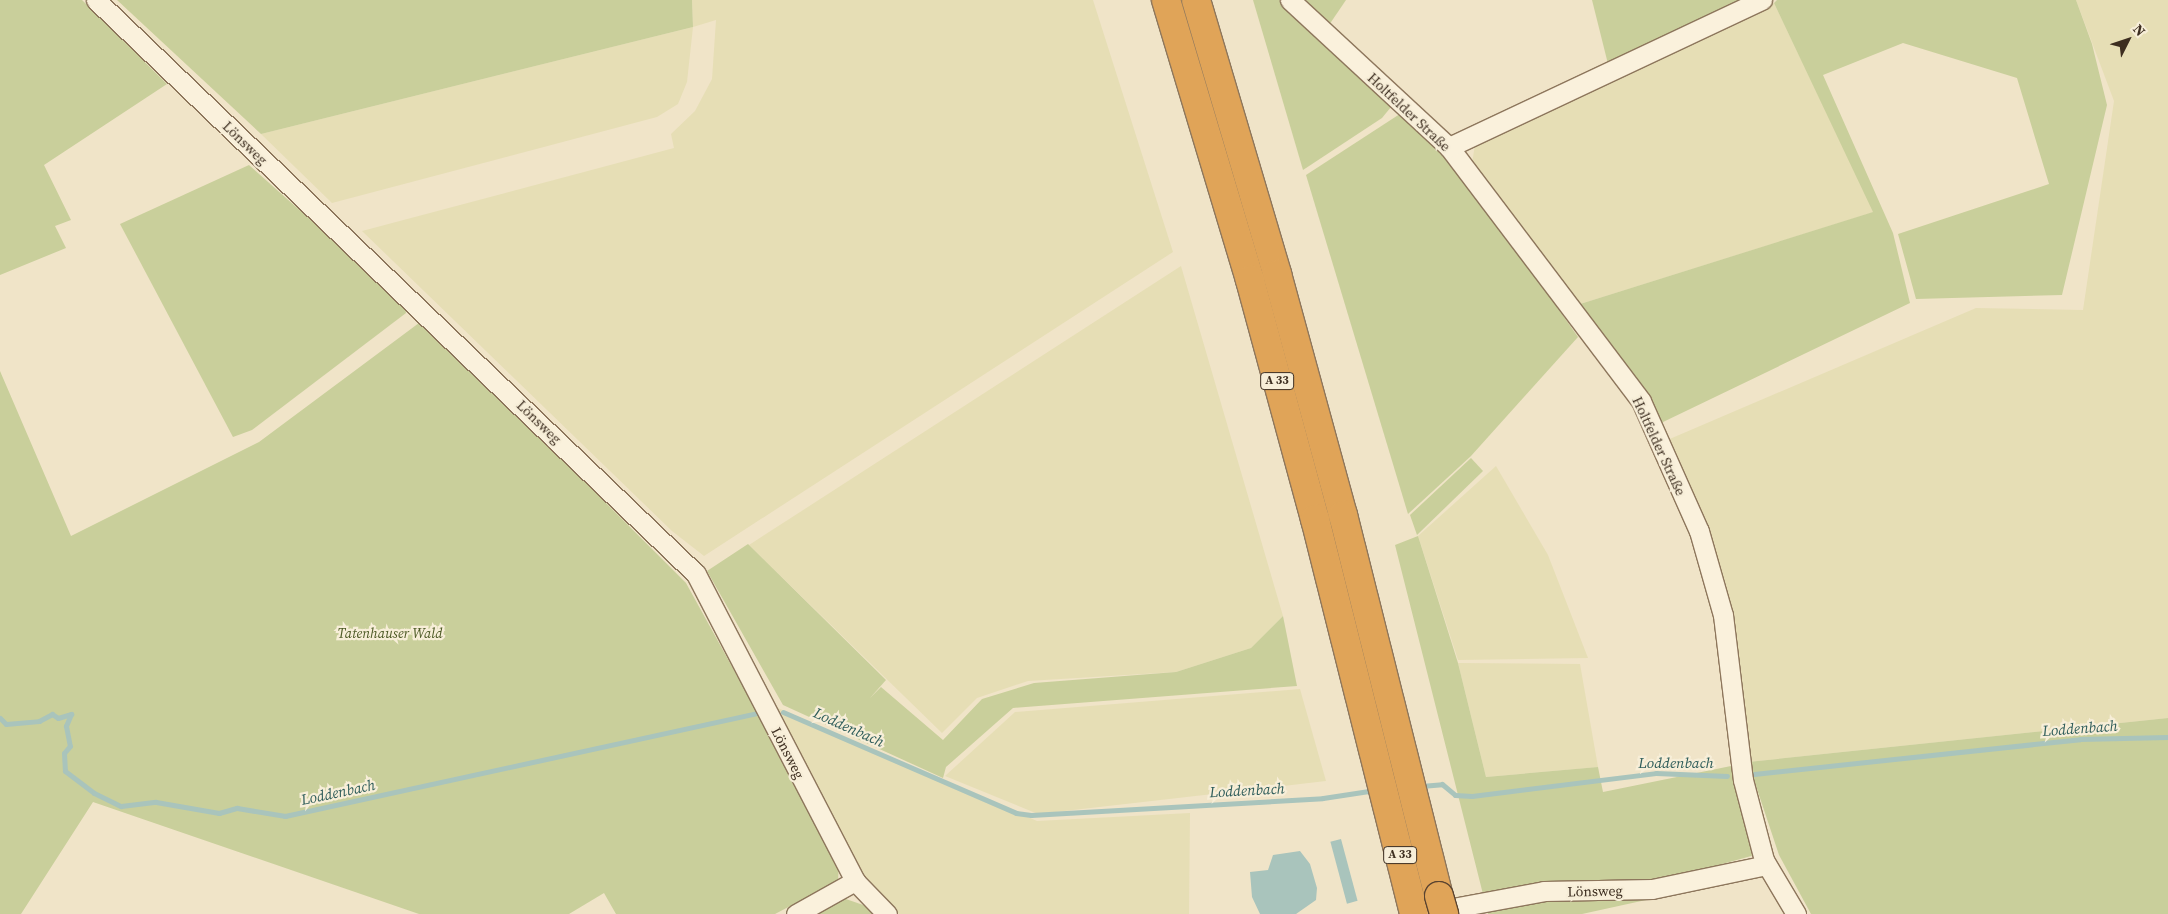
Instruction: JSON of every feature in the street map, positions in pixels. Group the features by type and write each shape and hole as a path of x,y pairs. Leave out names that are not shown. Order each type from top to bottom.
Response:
{"highway":[{"name":"A 33","path":"1166,0 1250,280 1389,810 1426,908"},
{"name":"A 33","path":"1196,0 1278,274 1406,762 1417,806 1426,908"}],"street":[{"name":"Lönsweg","path":"96,0 696,574 855,881 887,914"},
{"name":"Holtfelder Straße","path":"1290,0 1449,148 1641,401 1695,523 1723,615 1743,780 1767,865 1796,914"},
{"path":"1449,148 1762,0"},
{"name":"Lönsweg","path":"1426,908 1544,891 1652,889 1767,865"},
{"path":"796,914 855,881"}],"shaded area":[{"path":"692,0 1093,0 1173,252 704,556 672,531 362,231 674,148 671,134 695,111 712,79 716,20 693,27"},
{"path":"2076,0 2168,0 2168,718 1748,762 1726,585 1710,538 1665,441 1976,308 2083,310 2114,101"},
{"path":"1774,3 1874,212 1577,305 1472,164 1475,144"},
{"path":"693,27 687,82 678,104 657,117 332,203 261,134"},
{"path":"1181,266 1283,616 1251,648 1176,672 1028,681 977,698 942,733 749,545"},
{"path":"1496,466 1548,555 1588,658 1458,660 1418,536"},
{"path":"1458,663 1580,664 1598,767 1486,777"},
{"path":"1300,689 1326,781 1038,814 945,776 1015,712"},
{"path":"778,708 1037,821 1190,813 1189,914 899,914 862,878"}],"green space":[{"path":"0,0 82,0 167,84 44,165 71,220 55,226 66,248 0,275"},
{"path":"117,0 692,0 693,27 261,134"},
{"path":"1253,0 1282,0 1391,107 1382,118 1303,170"},
{"path":"1301,0 1346,0 1327,28"},
{"path":"1592,0 1753,0 1609,68"},
{"path":"1777,0 2076,0 2092,44 2107,105 2062,295 1916,299 1898,234 2049,184 2017,78 1903,43 1823,75 1893,233 1910,303 1661,423 1577,305 1873,212 1774,3"},
{"path":"1406,110 1447,150 1578,337 1471,456 1408,514 1306,175"},
{"path":"249,165 405,304 406,313 252,430 233,437 120,224"},
{"name":"Tatenhauser Wald","path":"423,320 686,583 839,861 838,881 775,914 616,914 604,893 569,914 419,914 93,802 21,914 0,914 0,371 71,536 259,442"},
{"path":"1471,458 1483,471 1417,535 1410,515"},
{"path":"1418,536 1458,663 1486,777 1598,767 1603,792 1731,766 1755,855 1671,878 1678,893 1582,914 1488,914 1395,545"},
{"path":"748,544 886,680 870,698 881,687 943,740 982,699 1034,683 1176,672 1251,648 1283,616 1297,686 1013,708 946,767 943,778 783,705 707,571"},
{"path":"2168,718 2168,914 1811,914 1779,855 1748,762"},
{"path":"840,897 869,907 876,914 811,914"}],"water":[{"path":"1341,839 1358,901 1347,904 1330,842"},
{"path":"1300,851 1310,864 1317,888 1316,900 1296,914 1260,914 1252,897 1250,872 1268,870 1273,855"}],"waterway":[{"name":"Loddenbach","path":"783,712 1016,813 1031,815 1323,798 1375,790"},
{"name":"Loddenbach","path":"0,718 6,724 39,721 52,714 58,718 71,714 66,726 70,746 64,753 65,771 94,793 121,806 156,802 219,813 237,808 285,816 757,713"},
{"name":"Loddenbach","path":"1754,774 2080,739 2168,737"},
{"name":"Loddenbach","path":"1421,786 1442,784 1455,795 1472,796 1656,773 1727,776"}]}
